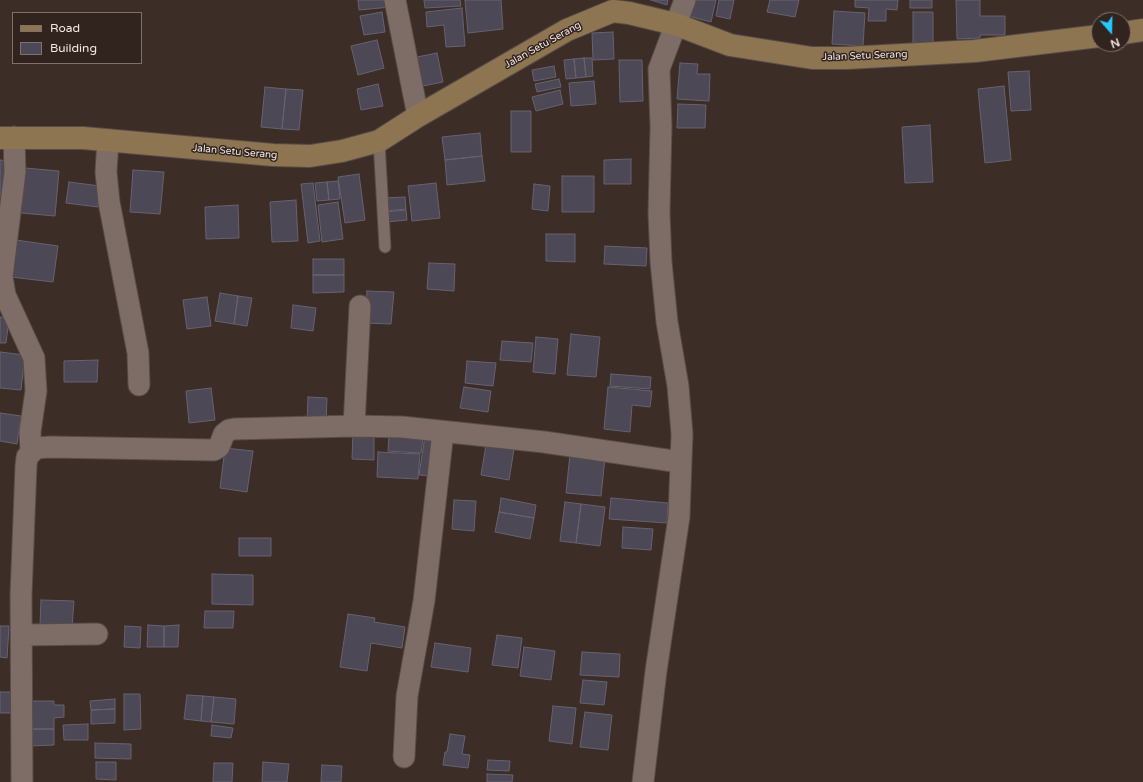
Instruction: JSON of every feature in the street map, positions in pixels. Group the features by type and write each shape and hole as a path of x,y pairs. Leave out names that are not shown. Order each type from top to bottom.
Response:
{"street":[{"path":"395,0 418,116"},
{"path":"643,782 656,671 679,517 682,434 661,262 659,213 662,127 658,69 685,0"},
{"name":"Jalan Setu Serang","path":"7,137 108,140 273,156 303,156 342,151 379,141 418,116 567,30 612,6 629,13 675,24 730,45 812,58 855,58 975,51 1091,37"},
{"path":"1131,32 1143,30"},
{"path":"7,137 15,172 2,277 5,295 34,358 36,392 30,432 31,452"},
{"path":"108,140 106,172 109,202 138,353 139,385"},
{"path":"354,426 360,306"},
{"path":"22,782 21,595 26,466 28,457 36,448 45,446 214,450 219,447 224,434 229,430 234,429 354,426 402,427 544,442 680,462"},
{"path":"404,757 407,696 424,601 443,432"},
{"path":"22,635 97,634"}],"lane":[{"path":"379,141 385,247"}],"building":[{"path":"358,0 390,0 391,7 359,10"},
{"path":"424,0 460,0 461,6 425,8"},
{"path":"465,0 501,0 503,29 468,33"},
{"path":"651,0 668,0 667,5"},
{"path":"692,0 716,0 711,22 688,16"},
{"path":"719,0 734,0 730,19 716,16"},
{"path":"770,0 799,0 795,17 767,12"},
{"path":"855,0 898,0 897,10 886,9 886,21 868,21 869,8 855,7"},
{"path":"910,0 932,0 932,8 910,8"},
{"path":"956,0 980,0 980,16 1005,16 1005,35 980,35 980,38 957,39"},
{"path":"462,8 465,46 446,47 444,25 427,27 426,12"},
{"path":"834,11 865,13 863,46 832,44"},
{"path":"382,12 385,32 364,35 360,16"},
{"path":"913,12 933,12 933,43 913,43"},
{"path":"613,32 614,59 593,60 592,33"},
{"path":"377,40 384,68 358,75 351,46"},
{"path":"437,53 443,82 418,87 412,58"},
{"path":"584,58 586,77 576,78 574,59"},
{"path":"584,58 592,58 593,76 586,77"},
{"path":"574,59 576,78 566,79 564,60"},
{"path":"619,60 642,60 643,101 620,102"},
{"path":"680,63 698,64 697,74 710,74 709,101 677,99"},
{"path":"554,66 556,77 534,81 532,70"},
{"path":"1029,71 1031,110 1011,111 1008,72"},
{"path":"559,79 561,87 537,92 535,84"},
{"path":"594,81 596,104 571,106 569,83"},
{"path":"378,84 383,106 361,110 357,89"},
{"path":"1004,86 1011,160 985,163 978,89"},
{"path":"265,87 286,89 282,129 261,127"},
{"path":"286,89 303,90 299,130 282,129"},
{"path":"560,90 563,104 536,111 532,97"},
{"path":"678,104 706,105 705,128 677,128"},
{"path":"511,111 531,111 531,152 511,152"},
{"path":"930,125 933,182 905,183 902,127"},
{"path":"480,133 482,156 445,160 442,137"},
{"path":"482,156 485,181 447,185 445,160"},
{"path":"631,159 631,184 604,184 604,160"},
{"path":"0,160 9,161 6,198 0,197"},
{"path":"25,168 59,171 55,216 21,213"},
{"path":"133,170 164,172 160,214 130,212"},
{"path":"359,174 365,220 345,223 338,177"},
{"path":"562,176 594,176 594,212 562,212"},
{"path":"338,181 340,199 329,200 327,182"},
{"path":"69,182 100,186 98,207 66,203"},
{"path":"327,182 329,200 317,201 315,183"},
{"path":"313,183 320,241 308,243 301,184"},
{"path":"436,183 440,218 412,221 408,186"},
{"path":"534,184 550,186 548,211 532,209"},
{"path":"405,197 406,209 385,211 384,198"},
{"path":"296,200 298,241 272,242 270,202"},
{"path":"338,202 343,239 322,242 318,205"},
{"path":"238,205 239,238 206,239 205,207"},
{"path":"406,210 407,220 386,222 385,212"},
{"path":"546,234 575,234 575,262 546,261"},
{"path":"16,240 58,246 53,282 11,277"},
{"path":"605,246 647,248 646,266 604,264"},
{"path":"313,259 344,259 344,275 313,275"},
{"path":"429,263 455,264 454,291 427,289"},
{"path":"313,275 344,275 344,292 313,293"},
{"path":"367,291 394,292 391,324 365,323"},
{"path":"220,293 238,296 234,324 215,321"},
{"path":"238,296 252,298 247,326 234,324"},
{"path":"207,297 211,326 187,329 183,300"},
{"path":"293,305 316,308 313,331 291,328"},
{"path":"0,317 9,318 6,343 0,343"},
{"path":"571,334 600,337 596,377 567,375"},
{"path":"536,337 558,339 555,374 533,372"},
{"path":"502,341 533,343 531,362 500,360"},
{"path":"0,352 25,355 21,390 0,388"},
{"path":"98,360 97,382 64,382 64,361"},
{"path":"467,361 496,363 493,386 465,383"},
{"path":"611,374 651,377 650,389 610,386"},
{"path":"464,387 491,391 488,412 460,408"},
{"path":"608,387 652,391 650,407 632,405 630,432 604,429"},
{"path":"211,388 215,420 189,423 186,391"},
{"path":"308,397 327,398 326,424 307,423"},
{"path":"0,413 21,416 17,444 0,441"},
{"path":"353,433 374,434 374,460 352,459"},
{"path":"389,435 423,437 421,453 388,451"},
{"path":"425,436 438,438 433,476 419,475"},
{"path":"487,439 515,443 509,480 481,475"},
{"path":"225,448 253,451 247,492 220,488"},
{"path":"378,452 420,454 418,479 377,477"},
{"path":"570,454 605,458 601,496 566,493"},
{"path":"501,498 536,505 534,518 499,512"},
{"path":"611,498 668,503 667,523 609,519"},
{"path":"454,500 476,501 474,531 452,529"},
{"path":"565,502 581,504 576,543 560,541"},
{"path":"581,504 605,507 600,546 576,543"},
{"path":"499,512 534,518 530,539 495,532"},
{"path":"623,527 653,529 651,550 622,548"},
{"path":"239,538 271,538 271,556 239,556"},
{"path":"212,574 253,575 253,605 212,604"},
{"path":"41,600 74,601 72,627 40,626"},
{"path":"205,611 234,611 233,628 204,628"},
{"path":"348,614 375,618 374,622 405,627 402,648 371,643 367,671 340,667"},
{"path":"148,625 164,626 164,647 147,647"},
{"path":"179,625 178,647 164,647 164,626"},
{"path":"0,626 9,626 7,658 0,657"},
{"path":"125,626 141,627 140,648 124,647"},
{"path":"497,635 522,638 518,668 492,665"},
{"path":"435,643 471,648 468,672 431,667"},
{"path":"524,647 555,651 551,680 520,676"},
{"path":"582,652 620,654 619,677 580,675"},
{"path":"583,680 607,682 604,705 580,703"},
{"path":"0,692 16,692 16,713 0,713"},
{"path":"124,694 140,694 141,729 124,730"},
{"path":"187,695 203,696 201,721 184,719"},
{"path":"203,696 214,697 211,722 201,721"},
{"path":"214,697 236,699 234,724 211,722"},
{"path":"115,699 115,709 91,710 90,701"},
{"path":"29,701 54,701 54,705 64,705 64,717 54,718 54,729 29,729"},
{"path":"553,706 576,708 572,744 549,741"},
{"path":"115,709 115,723 91,724 91,710"},
{"path":"585,712 612,715 608,750 580,747"},
{"path":"88,724 88,740 64,740 63,725"},
{"path":"212,725 233,728 231,738 211,736"},
{"path":"29,729 54,729 54,745 29,746"},
{"path":"450,734 465,736 462,754 470,755 468,768 443,765"},
{"path":"95,743 131,744 131,759 95,758"},
{"path":"488,760 510,761 509,771 487,770"},
{"path":"96,762 116,762 116,780 96,779"},
{"path":"263,762 289,764 287,782 262,782"},
{"path":"214,763 233,763 232,782 213,782"},
{"path":"322,765 342,766 341,782 321,782"},
{"path":"487,774 513,775 512,782 487,782"}]}
